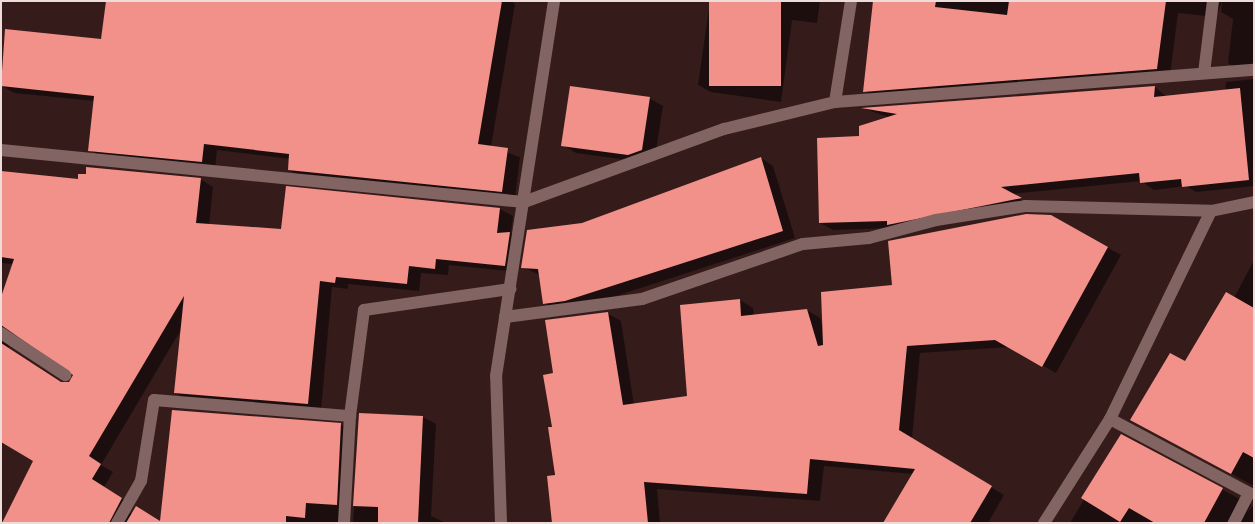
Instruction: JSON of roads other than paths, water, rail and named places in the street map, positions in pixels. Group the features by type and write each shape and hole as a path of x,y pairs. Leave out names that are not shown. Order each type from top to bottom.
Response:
{"street":[{"path":"501,523 496,376 554,1"},
{"path":"835,102 851,1"},
{"path":"1204,73 1213,1"},
{"path":"1,150 524,202 724,129 835,102 1254,70"},
{"path":"505,317 642,299 803,244 869,238 936,220 1025,206 1211,211 1254,202"},
{"path":"1044,523 1110,419 1211,211"},
{"path":"344,523 350,416 364,310 510,290"},
{"path":"1,333 65,375"},
{"path":"117,523 141,481 154,400 350,416"},
{"path":"1110,419 1249,493 1234,523"}]}
